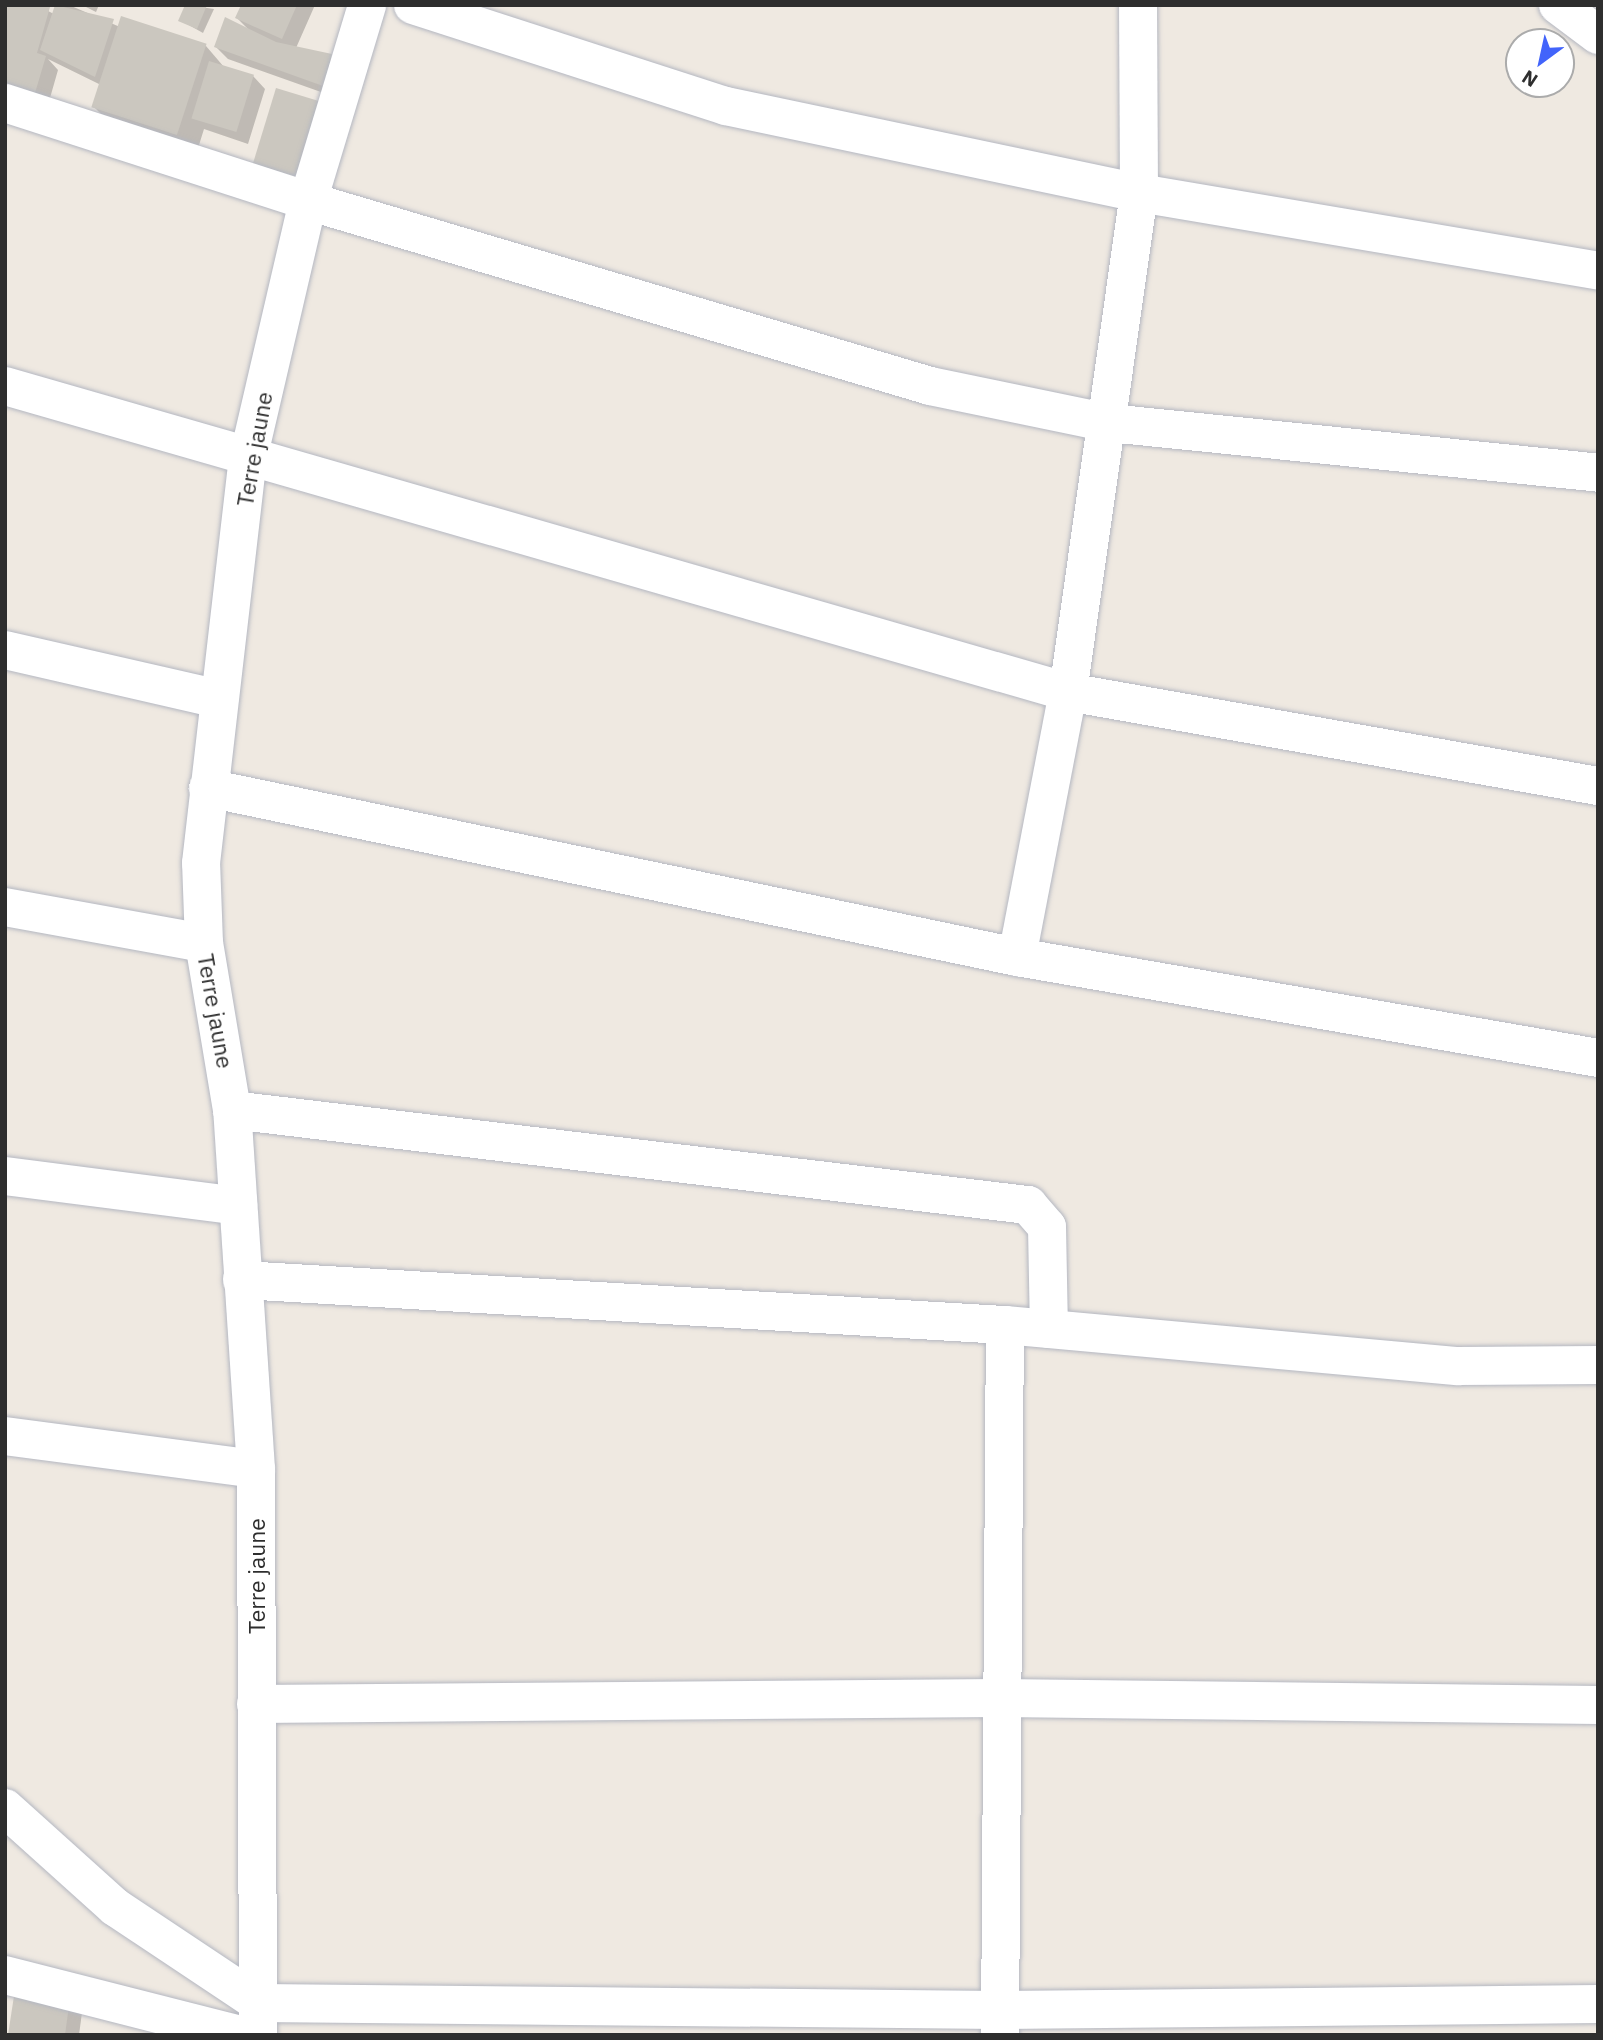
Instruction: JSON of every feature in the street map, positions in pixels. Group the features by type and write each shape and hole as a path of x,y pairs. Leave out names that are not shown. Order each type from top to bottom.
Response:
{"street":[{"name":"Terre jaune","path":"252,2024 256,1469 232,1110 204,943 208,788 248,459 308,201 367,5"},
{"path":"413,5 726,106 1139,193 1598,271"},
{"path":"1017,957 1068,692 1109,423 1139,193 1138,5"},
{"path":"1558,5 1598,35"},
{"path":"5,103 308,201 930,386 1109,423 1598,473"},
{"path":"5,386 248,459 1068,692 1598,786"},
{"path":"5,650 219,699"},
{"path":"208,788 1017,957 1598,1058"},
{"path":"5,907 204,943"},
{"path":"232,1110 1028,1205 1047,1227 1049,1329"},
{"path":"5,1176 238,1206"},
{"path":"242,1280 1005,1325 1458,1366 1598,1365"},
{"path":"1000,2022 999,1698 1005,1325"},
{"path":"5,1436 256,1469"},
{"path":"256,1704 999,1698 1598,1705"},
{"path":"5,1808 115,1907 252,2024"},
{"path":"5,1975 252,2024 1000,2022 1598,2004"}],"building":[{"path":"5,5 50,7 37,53 46,56 35,93 5,85"},
{"path":"55,5 114,19 95,77 40,50"},
{"path":"185,5 207,5 197,29 178,21"},
{"path":"241,5 297,5 282,39 235,18"},
{"path":"121,16 207,44 177,135 91,107"},
{"path":"225,17 276,42 332,54 323,86 214,47"},
{"path":"209,61 254,75 236,132 191,118"},
{"path":"276,88 323,102 300,178 253,164"},
{"path":"16,1983 71,1991 65,2035 8,2035"}]}
